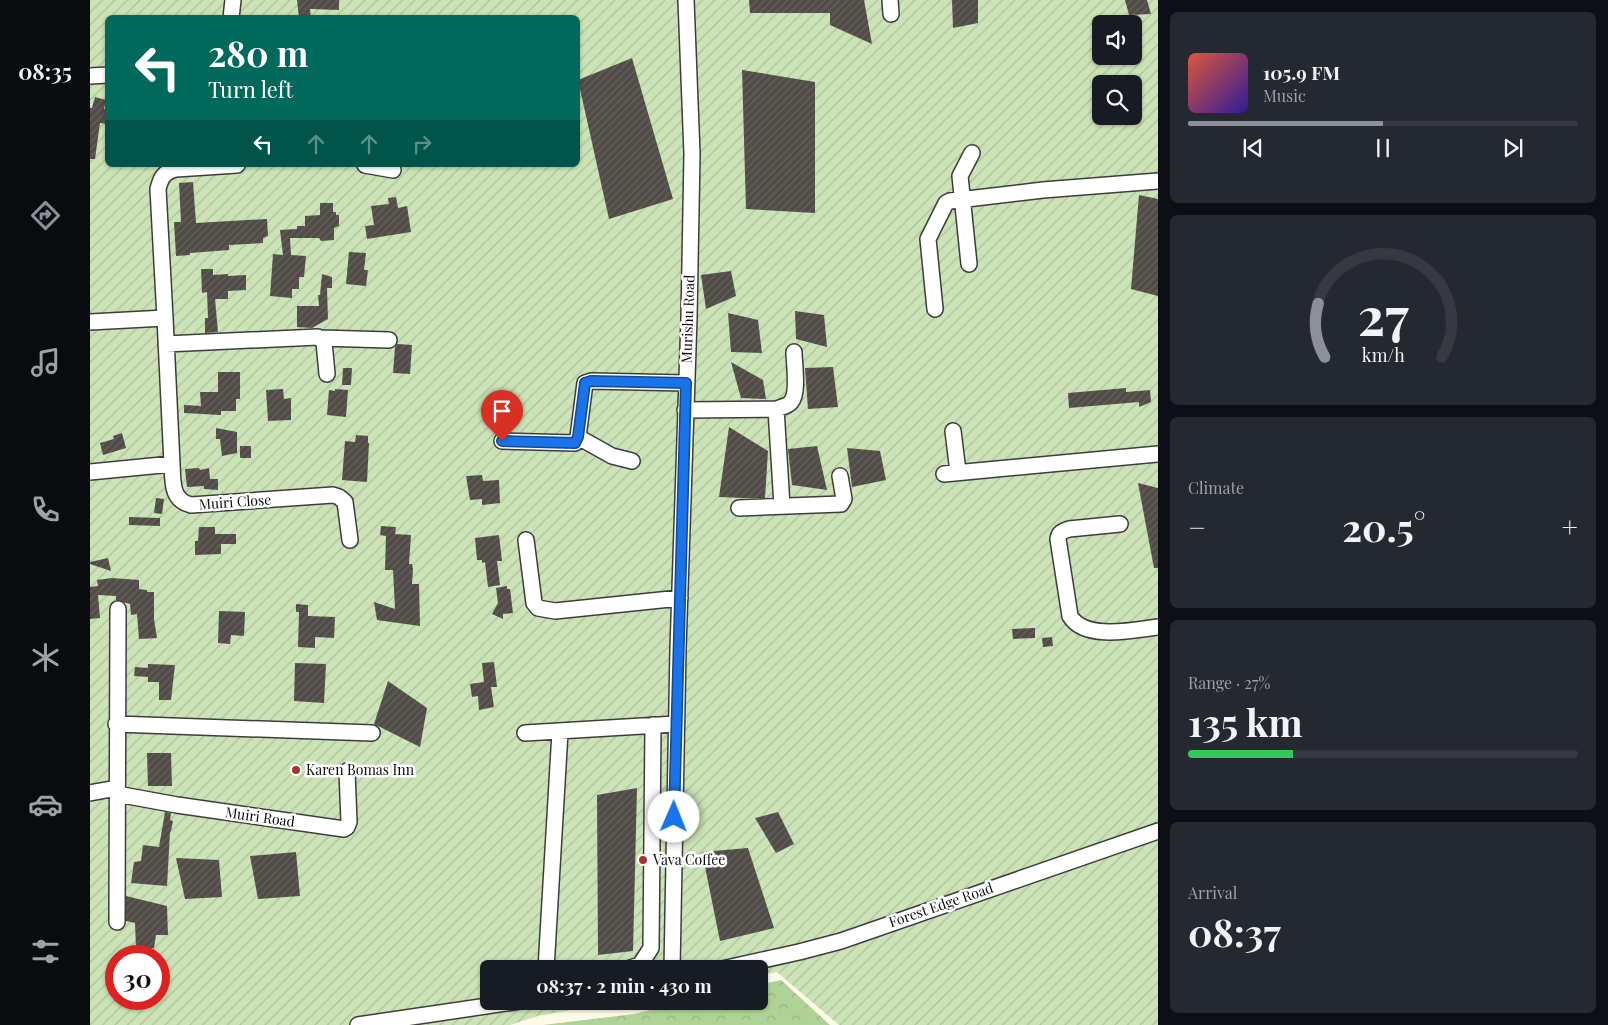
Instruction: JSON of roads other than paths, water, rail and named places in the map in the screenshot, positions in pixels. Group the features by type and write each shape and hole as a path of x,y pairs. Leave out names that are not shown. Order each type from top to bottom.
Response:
{"street":[{"path":"231,15 233,0"},
{"name":"Murishu Road","path":"672,960 676,724 689,318 692,154 686,0"},
{"path":"90,76 105,75"},
{"path":"970,264 960,176 972,153"},
{"name":"Muiri Close","path":"206,167 176,169 167,172 160,181 158,189 172,464 174,488 177,497 183,503 191,505 333,495 345,502 350,540"},
{"path":"377,167 394,170"},
{"path":"935,309 928,239 946,203 1038,191 1158,181"},
{"path":"90,322 165,318"},
{"path":"166,344 318,337 388,340"},
{"path":"321,338 324,346 327,374"},
{"path":"685,410 785,407 791,402 795,394 794,352"},
{"path":"502,441 575,443 578,437 585,383 591,381 686,383"},
{"path":"776,408 782,506"},
{"path":"954,431 951,473 1158,454"},
{"path":"578,437 612,456 632,461"},
{"path":"90,472 172,464"},
{"path":"739,508 842,503 844,500 840,476"},
{"path":"1120,524 1070,529 1058,535 1070,616 1079,626 1091,630 1123,631 1158,628"},
{"path":"526,540 534,603 538,608 555,610 680,598"},
{"path":"117,922 116,724 118,609"},
{"path":"116,724 372,733"},
{"path":"525,733 676,724"},
{"path":"643,960 651,948 654,725"},
{"path":"547,960 560,732"},
{"name":"Muiri Road","path":"117,791 177,805 344,829 349,822 348,770"},
{"path":"90,792 117,791"},
{"name":"Forest Edge Road","path":"763,960 841,940 1158,831"},
{"path":"358,1025 480,1007"}],"place":[{"name":"Karen Bomas Inn","path":"296,770"},
{"name":"Vava Coffee","path":"643,860"}]}
